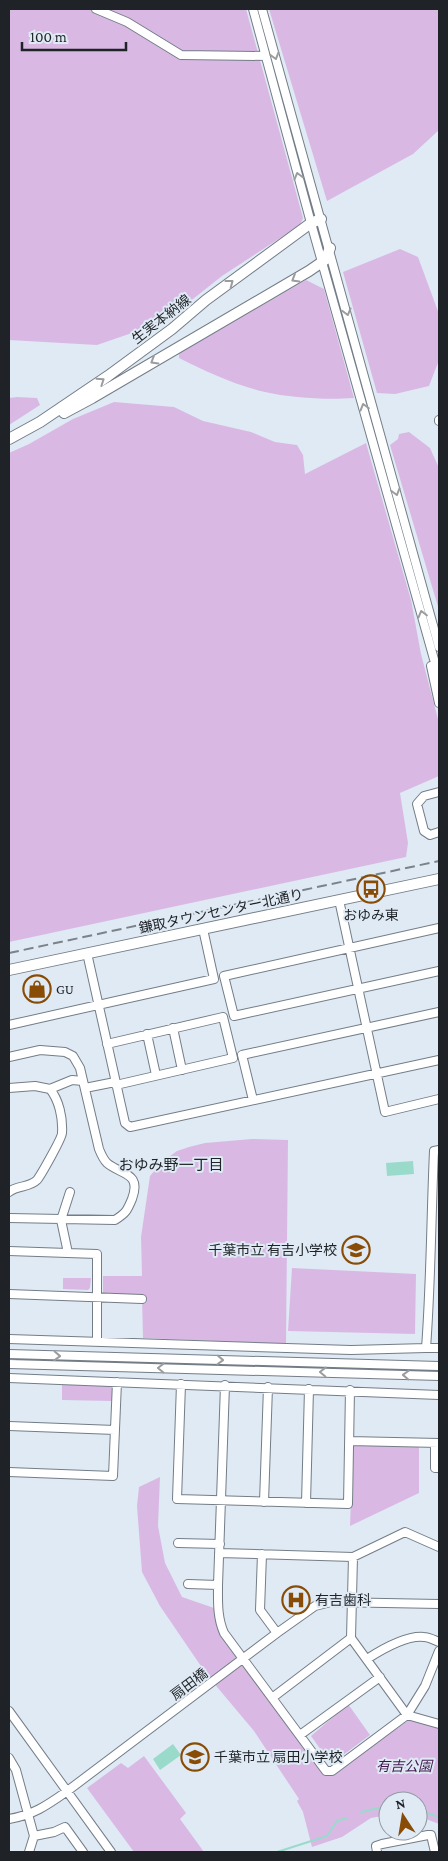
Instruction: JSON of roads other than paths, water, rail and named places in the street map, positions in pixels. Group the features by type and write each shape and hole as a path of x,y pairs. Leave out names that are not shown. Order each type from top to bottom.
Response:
{"main road":[{"name":"生実本納線","path":"12,437 40,422 108,376 172,329 213,295 316,221"},
{"name":"生実本納線","path":"12,437 92,398 322,262 325,260 330,248"},
{"name":"鎌取タウンセンター北通り","path":"9,970 439,879"}],"street":[{"path":"96,9 127,22 181,55 266,56"},
{"path":"253,9 316,221 330,248 361,365 379,447"},
{"path":"262,9 316,221 322,262 352,367 379,447 436,643 439,678"},
{"path":"436,643 430,658 439,703"},
{"path":"439,792 424,796 417,804 424,831 430,834 439,832"},
{"path":"340,900 385,1112 439,1099"},
{"path":"439,928 224,976 234,1016 439,971"},
{"path":"9,1025 214,978 203,929"},
{"path":"87,954 125,1124 130,1127 439,1060"},
{"path":"253,1100 242,1055 439,1012"},
{"path":"9,1088 35,1086 50,1089 72,1080 84,1085 116,1084 233,1058 223,1017 106,1044"},
{"path":"173,1028 182,1070"},
{"path":"147,1034 156,1075"},
{"path":"9,1057 40,1050 65,1052 73,1056 77,1062 84,1085 99,1149 103,1158 107,1163 127,1173 133,1180 135,1190 126,1213 115,1220 9,1218"},
{"path":"9,1192 12,1189 26,1187 36,1181 63,1134 55,1096 50,1089"},
{"path":"426,1348 430,1301 430,1252 435,1205 434,1151 439,1150"},
{"path":"68,1253 61,1220 70,1192"},
{"path":"9,1251 97,1254 96,1341"},
{"path":"430,1252 439,1252"},
{"path":"9,1294 142,1299"},
{"path":"430,1301 439,1301"},
{"path":"9,1338 351,1350 439,1348"},
{"path":"9,1354 437,1365"},
{"path":"9,1364 438,1377"},
{"path":"9,1378 225,1385 439,1395"},
{"path":"9,1472 114,1476 117,1382"},
{"path":"181,1384 177,1499 221,1501 348,1504 350,1390"},
{"path":"225,1385 218,1585 218,1616 220,1625 326,1770 332,1771 407,1715 425,1686 439,1651"},
{"path":"264,1502 268,1387"},
{"path":"306,1503 309,1389"},
{"path":"9,1426 115,1430"},
{"path":"349,1441 437,1443 435,1468 439,1468"},
{"path":"219,1553 353,1557 405,1532 439,1547"},
{"path":"178,1542 220,1544"},
{"path":"262,1554 260,1610 277,1633"},
{"path":"353,1557 351,1638 407,1715 439,1724"},
{"path":"188,1584 218,1585"},
{"name":"扇田橋","path":"11,1818 27,1815 42,1809 315,1606 330,1602 352,1601 439,1604"},
{"path":"367,1659 386,1647 415,1637 427,1637 439,1642"},
{"path":"272,1698 351,1638"},
{"path":"300,1735 380,1677"},
{"path":"9,1710 110,1852"},
{"path":"9,1758 34,1836 29,1852"},
{"path":"34,1836 54,1832 65,1827 83,1852"},
{"path":"377,1852 376,1846 428,1834 431,1835 435,1852"}],"waterway":[{"path":"361,1812 378,1808"},
{"path":"428,1813 439,1817"},
{"path":"277,1852 327,1836 337,1821 346,1818"}],"railway":[{"path":"9,953 439,861"}],"place":[{"name":"おゆみ東","path":"371,889"},
{"name":"GU","path":"37,989"},
{"name":"千葉市立 有吉小学校","path":"356,1250"},
{"name":"有吉歯科","path":"296,1600"},
{"name":"千葉市立 扇田小学校","path":"195,1757"}],"district":[{"name":"おゆみ野一丁目","path":"171,1165"}],"park label":[{"name":"有吉公園","path":"404,1766"}]}
